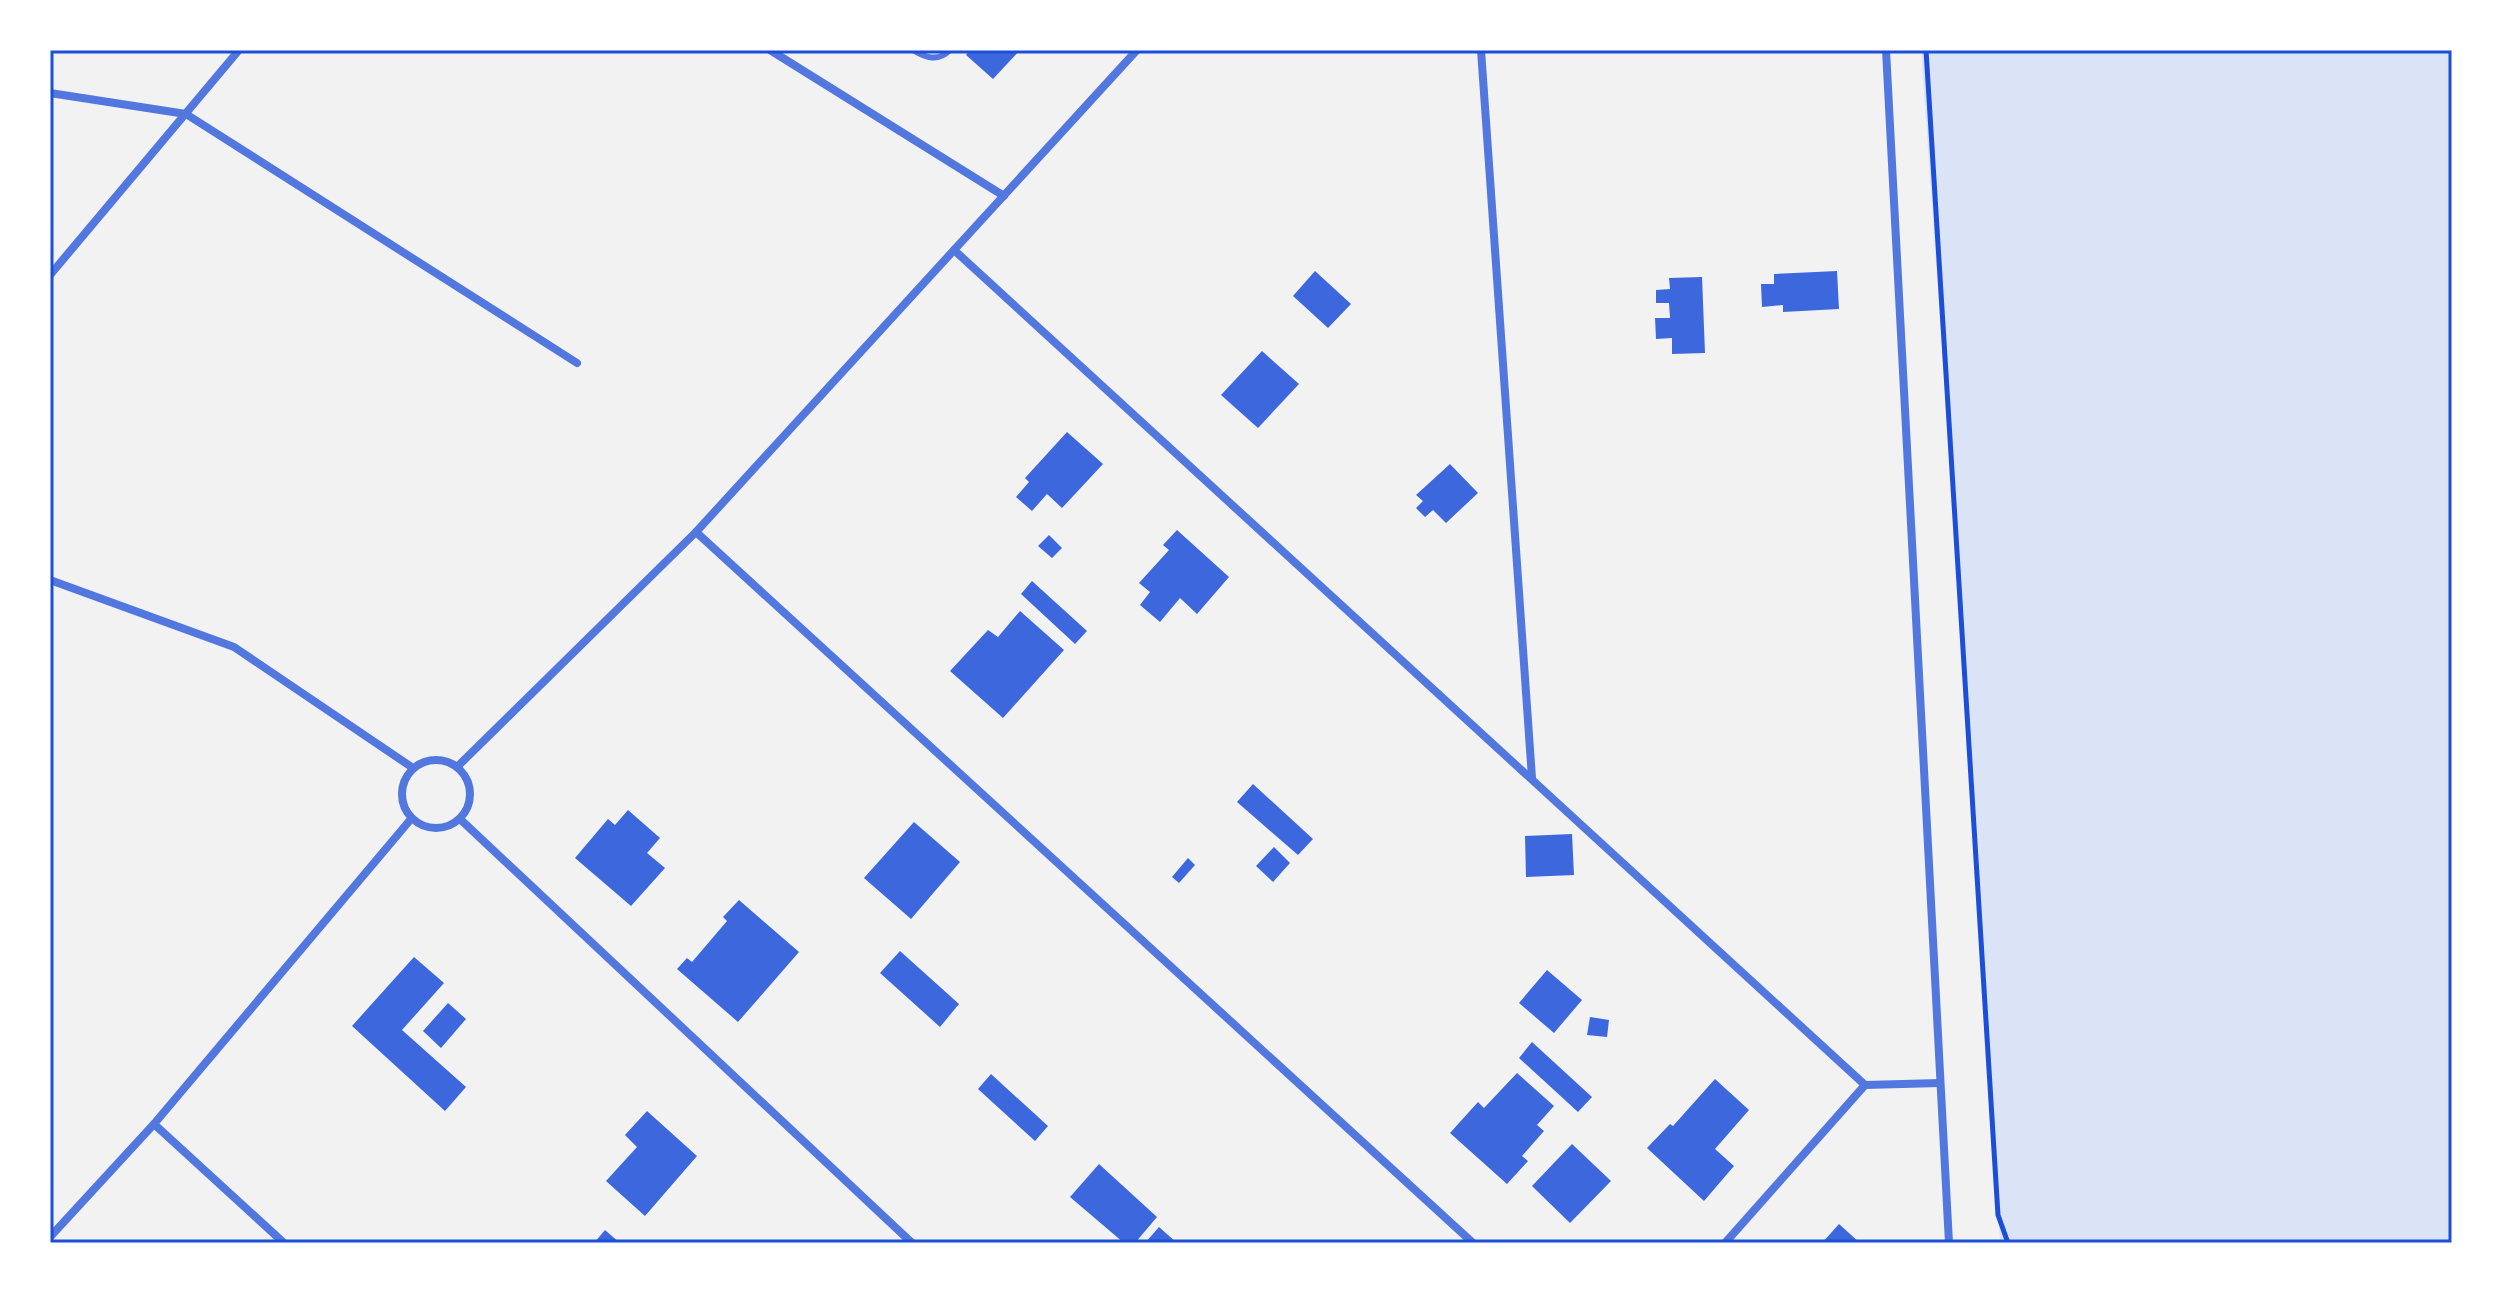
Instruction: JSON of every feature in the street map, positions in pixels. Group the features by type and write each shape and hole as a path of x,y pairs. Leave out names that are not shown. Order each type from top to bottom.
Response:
{"street":[{"path":"50,275 239,50"},
{"path":"770,50 1004,196"},
{"path":"457,767 696,532 1137,50"},
{"path":"1481,50 1532,778"},
{"path":"1886,50 1949,1243"},
{"path":"50,93 186,114 577,363"},
{"path":"954,250 1865,1085 1940,1083"},
{"path":"696,532 1473,1243"},
{"path":"50,580 234,647 413,768"},
{"path":"446,761 457,767 469,787 470,798 460,819 451,826 430,828 411,819 401,799 405,777 423,762 446,761"},
{"path":"50,1237 154,1124 411,819"},
{"path":"460,819 912,1243"},
{"path":"1725,1243 1865,1085"},
{"path":"154,1124 284,1243"}],"lane":[{"path":"913,50 930,59 950,50"}],"path":[{"path":"1926,50 1998,1215 2008,1243"}],"shaded area":[{"path":"1921,50 2452,50 2452,1243 2000,1243 1969,733"}],"building":[{"path":"970,50 1020,50 993,79 966,55"},
{"path":"1315,271 1351,304 1328,328 1293,296"},
{"path":"1837,271 1839,309 1783,312 1783,305 1762,307 1761,284 1774,284 1774,274"},
{"path":"1702,277 1705,353 1672,354 1672,338 1656,339 1655,318 1670,318 1669,303 1656,303 1656,290 1670,289 1669,278"},
{"path":"1262,351 1299,384 1258,428 1221,395"},
{"path":"1067,432 1103,464 1062,508 1047,494 1032,511 1016,497 1029,482 1025,478"},
{"path":"1450,464 1478,493 1446,523 1433,510 1425,517 1416,508 1423,501 1416,495"},
{"path":"1177,530 1229,577 1197,614 1180,598 1160,622 1140,605 1150,592 1139,583 1169,550 1163,545"},
{"path":"1049,535 1062,548 1052,558 1038,546"},
{"path":"1032,581 1087,631 1075,644 1021,594"},
{"path":"1020,611 1064,650 1003,718 950,671 988,630 998,637"},
{"path":"1253,784 1313,839 1298,855 1237,802"},
{"path":"628,810 660,838 647,853 665,868 631,906 575,858 608,819 615,825"},
{"path":"914,822 960,862 911,919 864,878"},
{"path":"1572,834 1574,875 1526,877 1525,836"},
{"path":"1274,847 1290,863 1273,882 1256,866"},
{"path":"1188,858 1195,865 1179,883 1172,877"},
{"path":"739,900 799,952 738,1022 677,969 687,958 692,962 727,921 723,917"},
{"path":"900,951 959,1004 940,1027 880,973"},
{"path":"414,957 444,983 402,1030 466,1087 445,1111 352,1026"},
{"path":"1547,970 1582,1000 1554,1033 1519,1003"},
{"path":"448,1003 466,1019 441,1048 423,1031"},
{"path":"1590,1017 1609,1020 1607,1037 1587,1035"},
{"path":"1532,1042 1592,1097 1578,1112 1519,1058"},
{"path":"1517,1073 1554,1106 1537,1125 1544,1131 1522,1156 1528,1161 1507,1184 1450,1133 1478,1102 1484,1108"},
{"path":"991,1074 1048,1126 1035,1141 978,1089"},
{"path":"1715,1079 1749,1110 1715,1149 1734,1166 1704,1201 1647,1148 1670,1124 1673,1126"},
{"path":"647,1111 697,1156 645,1216 606,1181 637,1147 625,1135"},
{"path":"1572,1144 1611,1181 1570,1223 1532,1186"},
{"path":"1099,1164 1157,1217 1135,1243 1124,1243 1070,1197"},
{"path":"1839,1224 1860,1243 1822,1243"},
{"path":"1159,1227 1177,1243 1145,1243"},
{"path":"605,1230 620,1243 594,1243"}]}
